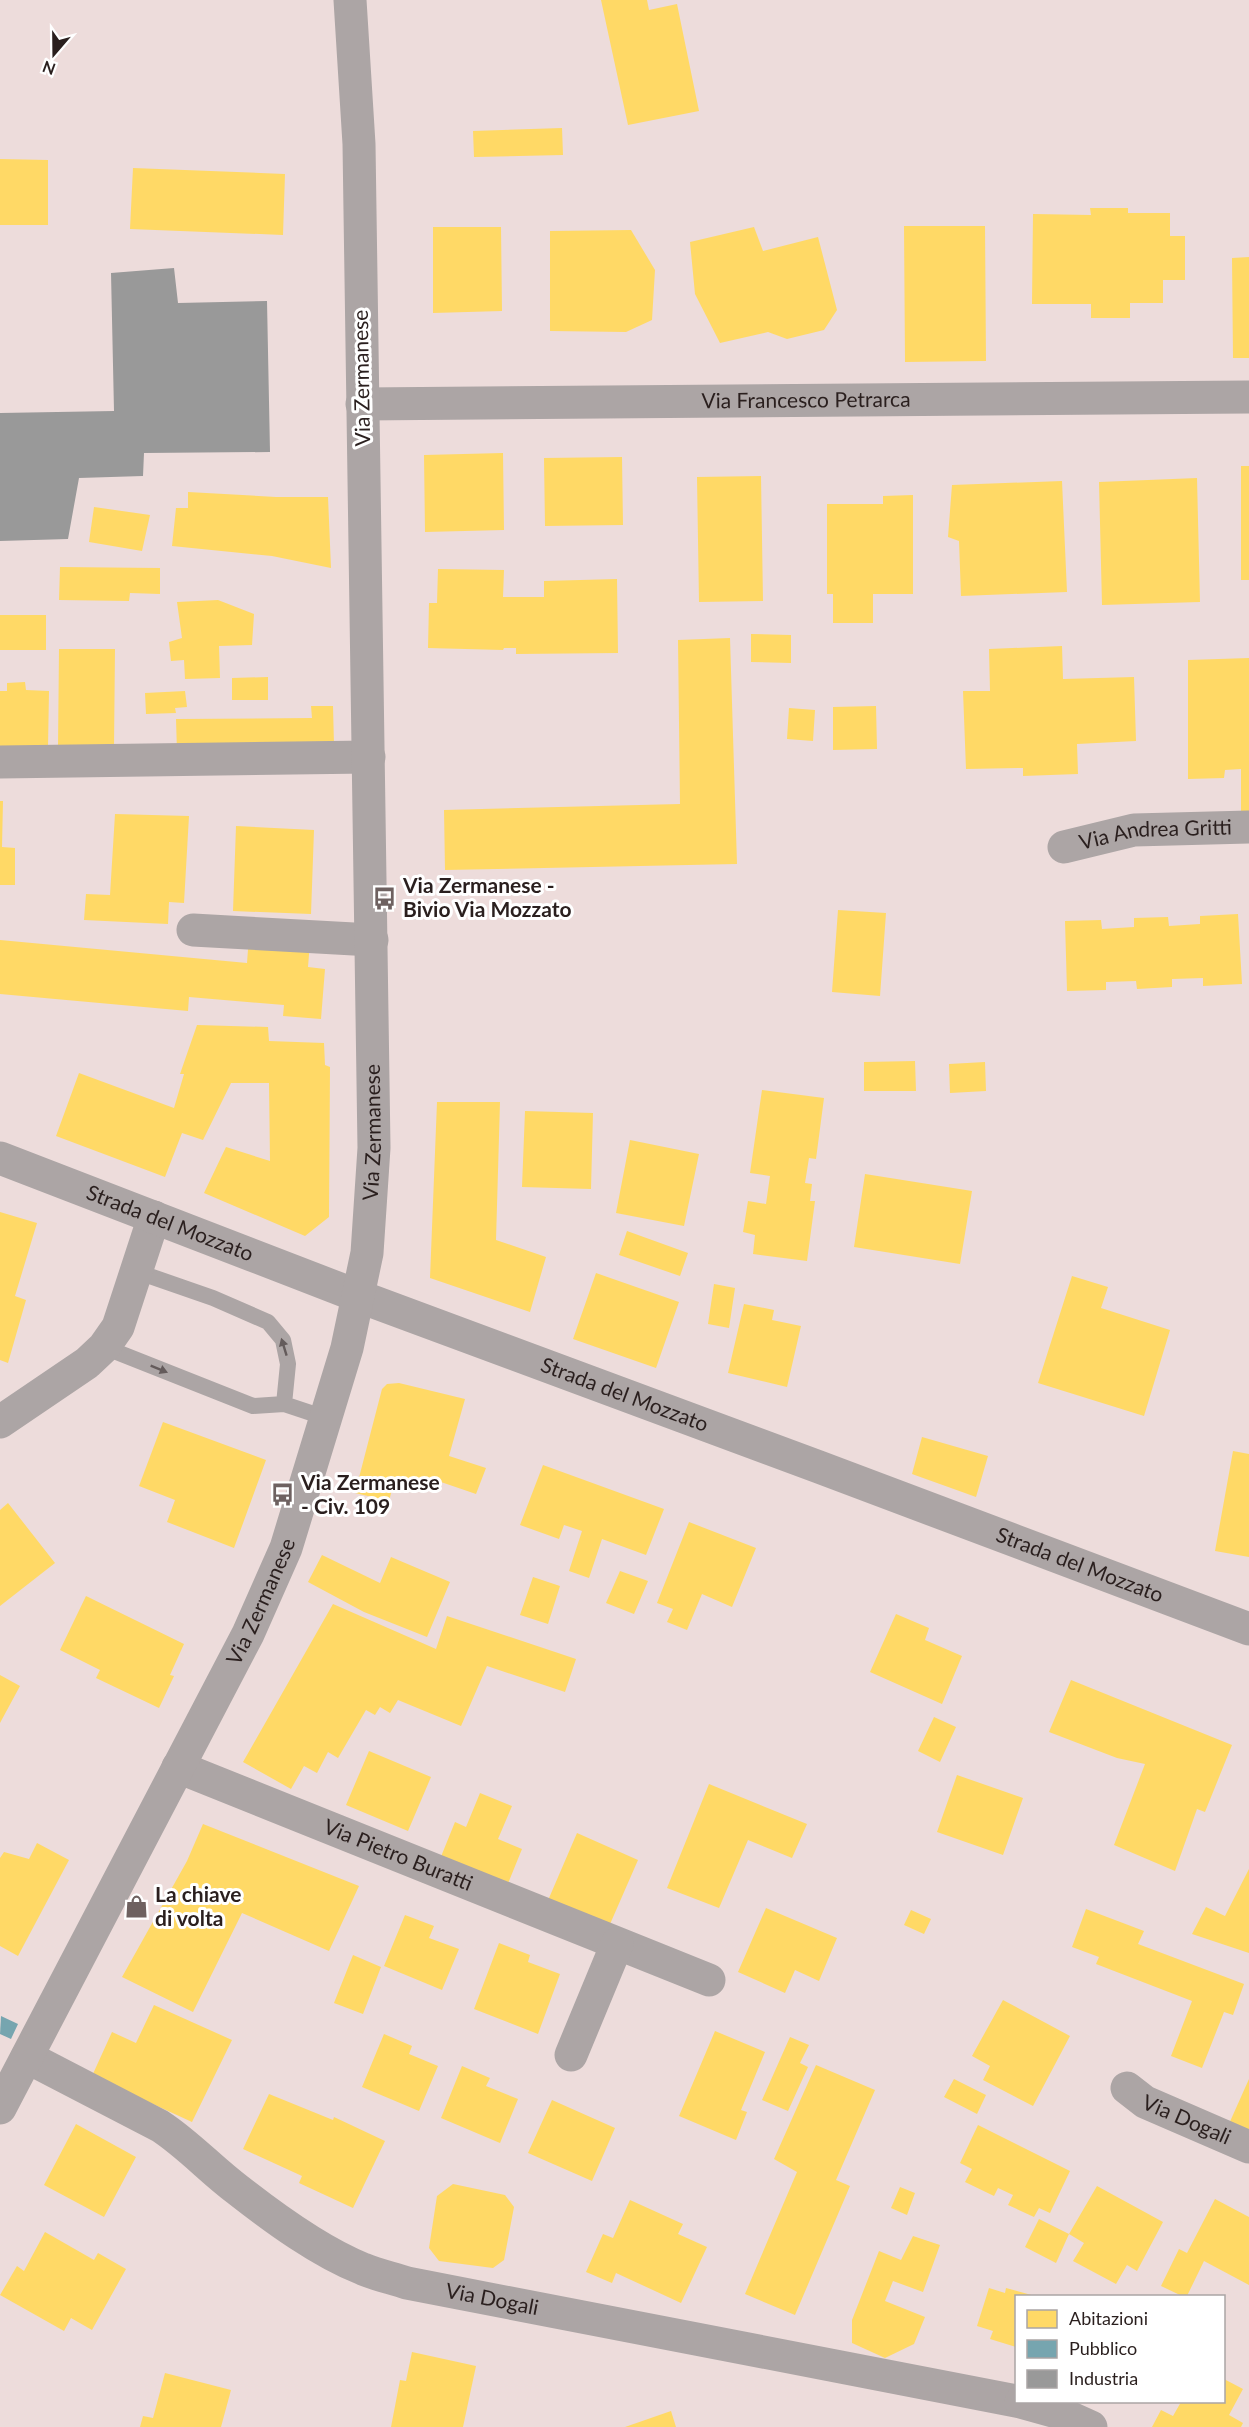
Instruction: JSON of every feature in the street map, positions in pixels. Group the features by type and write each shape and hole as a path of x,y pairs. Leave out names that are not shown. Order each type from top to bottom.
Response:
{"street":[{"name":"Via Zermanese","path":"0,2108 248,1634 286,1548 347,1348 367,1253 374,1148 372,940 359,144 350,0"},
{"name":"Via Francesco Petrarca","path":"362,404 1249,397"},
{"path":"0,762 369,757"},
{"name":"Via Andrea Gritti","path":"1064,847 1134,830 1249,827"},
{"path":"193,930 372,940"},
{"name":"Strada del Mozzato","path":"0,1158 358,1296 808,1462 1249,1629"},
{"path":"4,1414 87,1363 104,1347 118,1327 138,1272 154,1216"},
{"name":"Via Pietro Buratti","path":"178,1767 710,1980"},
{"path":"571,2055 617,1944"},
{"name":"Via Dogali","path":"27,2056 160,2126 177,2137 237,2190 285,2224 335,2256 363,2269 407,2283 1015,2401"},
{"name":"Via Dogali","path":"1127,2088 1145,2102 1249,2147"},
{"path":"1025,2403 1060,2413 1091,2427"}],"lane":[{"path":"138,1272 213,1298 268,1322 283,1340 288,1364 284,1404"},
{"path":"104,1347 253,1406 284,1404 326,1418"}],"building: Abitazioni":[{"path":"601,0 647,0 649,10 677,4 699,111 628,125"},
{"path":"562,128 563,155 474,157 473,131"},
{"path":"0,159 48,160 48,225 0,225"},
{"path":"133,168 285,174 283,235 130,229"},
{"path":"1090,208 1128,208 1128,213 1170,213 1170,236 1185,236 1185,280 1163,280 1163,303 1130,303 1130,318 1091,318 1091,304 1032,304 1033,214 1091,215"},
{"path":"904,226 985,226 986,361 905,362"},
{"path":"433,227 501,227 502,311 433,313"},
{"path":"754,227 763,251 818,237 837,310 824,330 787,339 768,332 720,343 695,294 690,242"},
{"path":"631,230 655,270 652,320 626,332 550,331 550,231"},
{"path":"1249,257 1249,358 1233,358 1232,258"},
{"path":"503,453 504,530 425,532 424,455"},
{"path":"622,457 623,525 545,526 544,458"},
{"path":"1241,466 1249,466 1249,580 1241,580"},
{"path":"761,476 763,601 699,602 697,477"},
{"path":"1197,478 1200,602 1102,605 1099,482"},
{"path":"1062,481 1067,592 961,596 959,541 948,537 952,485"},
{"path":"188,492 276,497 328,497 331,568 272,556 172,546 176,508 188,508"},
{"path":"913,495 913,594 873,594 873,623 833,623 833,594 827,594 827,504 883,504 883,496"},
{"path":"94,507 150,515 142,551 89,542"},
{"path":"60,567 160,568 160,594 130,593 129,601 59,600"},
{"path":"438,569 504,570 503,597 544,597 544,581 617,579 618,653 516,654 516,648 504,648 503,650 428,648 429,603 437,603"},
{"path":"218,600 254,614 252,645 219,646 220,678 185,679 184,660 171,661 169,642 182,638 177,602"},
{"path":"0,615 46,615 46,650 0,650"},
{"path":"751,634 791,635 791,663 751,662"},
{"path":"730,638 737,864 445,870 444,810 680,804 678,640"},
{"path":"1062,646 1063,679 1134,677 1136,741 1077,744 1078,774 1023,776 1023,768 966,769 963,691 990,691 989,649"},
{"path":"59,649 115,649 114,747 58,746"},
{"path":"1249,658 1249,812 1241,812 1241,769 1225,770 1224,778 1188,779 1188,660"},
{"path":"268,677 268,700 232,700 232,678"},
{"path":"25,682 26,690 49,691 48,747 0,746 0,691 7,691 7,683"},
{"path":"185,691 187,707 175,708 176,713 146,714 145,693"},
{"path":"311,706 333,706 334,745 177,752 176,719 312,718"},
{"path":"876,706 877,749 833,750 833,707"},
{"path":"789,708 815,710 813,741 787,739"},
{"path":"0,801 3,801 2,847 15,848 15,885 0,885"},
{"path":"115,814 189,816 184,903 169,902 168,924 84,920 86,894 110,895"},
{"path":"236,826 314,830 311,914 233,911"},
{"path":"838,910 886,913 880,996 832,992"},
{"path":"1238,914 1242,984 1203,986 1203,978 1172,979 1172,987 1137,989 1136,981 1106,982 1106,990 1067,991 1065,921 1101,920 1102,929 1134,927 1134,918 1168,917 1169,926 1200,924 1200,916"},
{"path":"249,936 310,942 308,967 325,969 321,1019 283,1016 284,1005 189,997 188,1011 0,994 0,940 247,963"},
{"path":"197,1025 268,1027 269,1041 324,1043 325,1065 330,1067 329,1217 305,1236 204,1193 226,1147 270,1161 269,1083 231,1083 203,1140 182,1133 165,1177 56,1136 79,1073 174,1108 184,1074 180,1074"},
{"path":"915,1061 916,1091 864,1091 864,1062"},
{"path":"985,1062 986,1091 950,1093 949,1064"},
{"path":"762,1090 824,1098 816,1159 809,1158 805,1183 812,1184 810,1201 815,1201 807,1261 753,1254 755,1235 743,1232 748,1201 766,1204 770,1176 750,1173"},
{"path":"437,1102 500,1102 496,1240 546,1257 530,1312 430,1278"},
{"path":"525,1111 593,1113 591,1189 522,1187"},
{"path":"630,1140 699,1154 684,1226 616,1213"},
{"path":"865,1174 972,1191 960,1264 854,1247"},
{"path":"0,1212 37,1223 15,1296 26,1300 8,1363 0,1360"},
{"path":"627,1231 688,1253 680,1276 619,1255"},
{"path":"596,1273 679,1302 656,1368 573,1339"},
{"path":"1072,1276 1108,1287 1101,1308 1170,1330 1144,1416 1038,1383"},
{"path":"714,1284 735,1288 729,1328 708,1324"},
{"path":"744,1304 774,1310 772,1320 801,1326 787,1387 728,1373"},
{"path":"399,1383 465,1399 449,1456 486,1468 476,1494 438,1481 436,1487 412,1481 411,1487 394,1482 389,1501 355,1493 382,1389 387,1384"},
{"path":"163,1422 266,1460 234,1548 167,1522 175,1500 139,1486"},
{"path":"922,1437 988,1456 976,1497 912,1474"},
{"path":"1233,1451 1249,1454 1249,1557 1215,1551"},
{"path":"543,1465 664,1509 646,1555 602,1539 589,1578 569,1571 582,1531 564,1525 559,1539 520,1525"},
{"path":"8,1503 55,1563 0,1606 0,1510"},
{"path":"689,1522 756,1548 732,1607 702,1594 687,1630 667,1622 673,1609 657,1603"},
{"path":"322,1555 380,1583 391,1557 450,1582 427,1637 364,1612 308,1582"},
{"path":"620,1571 648,1581 634,1614 606,1603"},
{"path":"533,1577 560,1586 548,1624 520,1615"},
{"path":"86,1596 184,1644 170,1675 174,1676 159,1708 96,1678 100,1670 60,1650"},
{"path":"333,1604 436,1649 447,1616 576,1659 565,1692 487,1666 461,1726 398,1700 390,1713 380,1707 375,1715 366,1710 338,1758 328,1752 317,1773 304,1766 291,1789 243,1762"},
{"path":"896,1614 929,1628 925,1640 962,1656 942,1704 870,1672"},
{"path":"0,1675 20,1686 0,1723"},
{"path":"1071,1680 1232,1745 1205,1812 1197,1809 1175,1871 1114,1845 1145,1764 1117,1758 1049,1732"},
{"path":"934,1717 956,1727 940,1762 918,1751"},
{"path":"369,1751 431,1777 408,1831 346,1805"},
{"path":"957,1775 1023,1798 1003,1855 937,1832"},
{"path":"709,1784 807,1824 792,1858 748,1840 719,1908 667,1888"},
{"path":"480,1793 512,1806 498,1839 522,1849 505,1891 438,1864 455,1822 466,1827"},
{"path":"203,1824 359,1886 329,1951 242,1913 193,2012 122,1977 187,1861"},
{"path":"577,1833 638,1860 607,1931 546,1905"},
{"path":"37,1843 69,1860 18,1956 0,1946 0,1858 4,1852 29,1859"},
{"path":"1249,1869 1249,1953 1192,1934 1206,1907 1225,1916"},
{"path":"766,1908 837,1938 819,1981 795,1970 785,1993 738,1972"},
{"path":"1086,1909 1144,1931 1138,1944 1244,1984 1233,2015 1224,2012 1202,2068 1171,2056 1192,2001 1096,1964 1099,1957 1072,1947"},
{"path":"911,1910 931,1919 924,1934 904,1925"},
{"path":"405,1915 434,1926 429,1938 459,1949 442,1990 384,1966"},
{"path":"499,1943 530,1955 528,1962 560,1974 538,2034 474,2009"},
{"path":"353,1955 381,1967 363,2014 334,2003"},
{"path":"1003,2000 1070,2036 1033,2106 983,2080 990,2066 972,2056"},
{"path":"154,2005 232,2040 192,2122 92,2076 112,2032 136,2043"},
{"path":"715,2031 765,2052 741,2110 747,2112 736,2140 679,2116"},
{"path":"384,2034 412,2046 409,2054 438,2066 419,2111 362,2087"},
{"path":"790,2037 809,2045 800,2063 808,2067 788,2111 762,2100"},
{"path":"816,2065 875,2090 836,2180 850,2186 795,2315 745,2294 797,2172 774,2159"},
{"path":"462,2066 490,2078 486,2086 518,2099 500,2143 441,2118"},
{"path":"954,2079 986,2095 977,2114 944,2097"},
{"path":"1249,2079 1249,2147 1224,2135"},
{"path":"269,2094 333,2120 334,2117 385,2141 353,2208 299,2183 302,2176 243,2149"},
{"path":"552,2100 615,2128 592,2181 528,2153"},
{"path":"76,2124 136,2157 104,2217 44,2185"},
{"path":"978,2125 1070,2171 1050,2213 1039,2208 1034,2217 1008,2205 1013,2195 998,2188 994,2196 965,2182 972,2169 960,2163"},
{"path":"453,2184 505,2195 514,2207 504,2260 493,2268 439,2261 429,2248 437,2196"},
{"path":"1097,2186 1163,2222 1137,2271 1127,2265 1116,2284 1073,2261 1084,2243 1069,2234"},
{"path":"900,2187 915,2193 907,2215 891,2208"},
{"path":"1215,2199 1249,2217 1249,2285 1204,2261 1187,2295 1180,2295 1161,2286 1179,2249 1187,2253"},
{"path":"630,2200 683,2224 678,2234 707,2247 681,2303 616,2273 612,2283 586,2272 603,2234 613,2238"},
{"path":"1039,2219 1069,2234 1056,2263 1025,2247"},
{"path":"45,2232 94,2260 98,2253 126,2269 92,2330 71,2318 64,2331 0,2295 17,2266 24,2271"},
{"path":"913,2236 940,2245 923,2292 893,2281 885,2301 925,2317 914,2344 885,2358 852,2343 852,2320 879,2251 901,2260"},
{"path":"989,2288 1005,2293 1006,2288 1031,2295 1015,2295 1015,2347 990,2339 993,2331 977,2326"},
{"path":"412,2352 476,2366 463,2427 391,2427 400,2380 406,2381"},
{"path":"165,2373 231,2390 221,2427 140,2427 143,2416 153,2418"},
{"path":"1225,2380 1243,2389 1229,2415 1243,2423 1241,2427 1152,2427 1161,2410 1173,2416 1180,2403 1225,2403"},
{"path":"671,2411 676,2427 625,2427"}],"building: Pubblico":[{"path":"1,2016 18,2024 11,2039 0,2034"}],"building: Industria":[{"path":"174,268 178,303 267,301 270,452 144,453 143,476 79,478 68,539 0,541 0,413 114,411 111,273"}],"place":[{"name":"Via Zermanese - Bivio Via Mozzato","path":"385,898"},
{"name":"Via Zermanese - Civ. 109","path":"283,1495"},
{"name":"La chiave di volta","path":"137,1907"}]}
